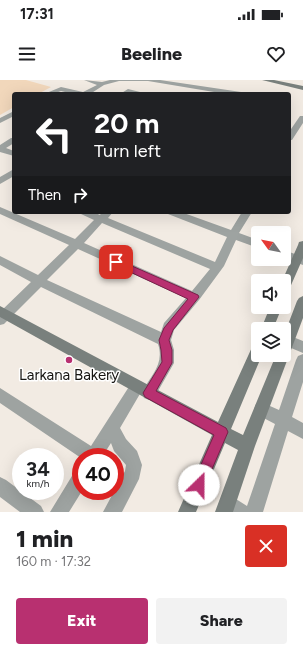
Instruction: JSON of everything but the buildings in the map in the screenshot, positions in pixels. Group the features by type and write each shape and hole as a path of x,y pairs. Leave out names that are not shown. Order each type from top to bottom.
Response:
{"street":[{"path":"87,80 102,84"},
{"path":"88,92 102,84 117,80"},
{"path":"120,80 146,80"},
{"path":"150,80 210,92"},
{"path":"192,88 195,80"},
{"path":"265,80 303,88"},
{"path":"287,80 303,83"},
{"path":"53,92 61,89 73,92"},
{"path":"0,121 12,114"},
{"path":"291,135 303,118"},
{"path":"0,149 12,141"},
{"path":"0,149 12,153"},
{"path":"2,180 12,173"},
{"path":"2,180 12,182"},
{"path":"0,210 195,297"},
{"path":"94,214 105,216 217,267"},
{"path":"176,214 251,241"},
{"path":"99,448 112,428 167,363 164,340 169,328 195,297 217,267 233,235 246,214"},
{"path":"105,216 2,315 247,446"},
{"path":"291,276 300,260 303,245"},
{"path":"0,260 39,281 164,340"},
{"path":"291,333 303,301"},
{"path":"291,348 303,347"},
{"path":"254,512 303,360"},
{"path":"187,512 252,362"},
{"path":"231,509 247,446 280,362"},
{"path":"0,395 80,448"},
{"path":"261,409 303,431"},
{"path":"112,428 120,445 130,457 134,465 133,473 112,512"},
{"path":"0,486 35,512"},
{"path":"59,512 72,491"}],"shaded area":[{"path":"0,80 26,80 51,87 42,92 12,92 12,108 0,115"}],"place":[{"name":"Larkana Bakery","path":"69,360"}],"route":[{"path":"116,262 195,297 169,328 164,340 168,360 148,393 222,432 199,485"}]}
